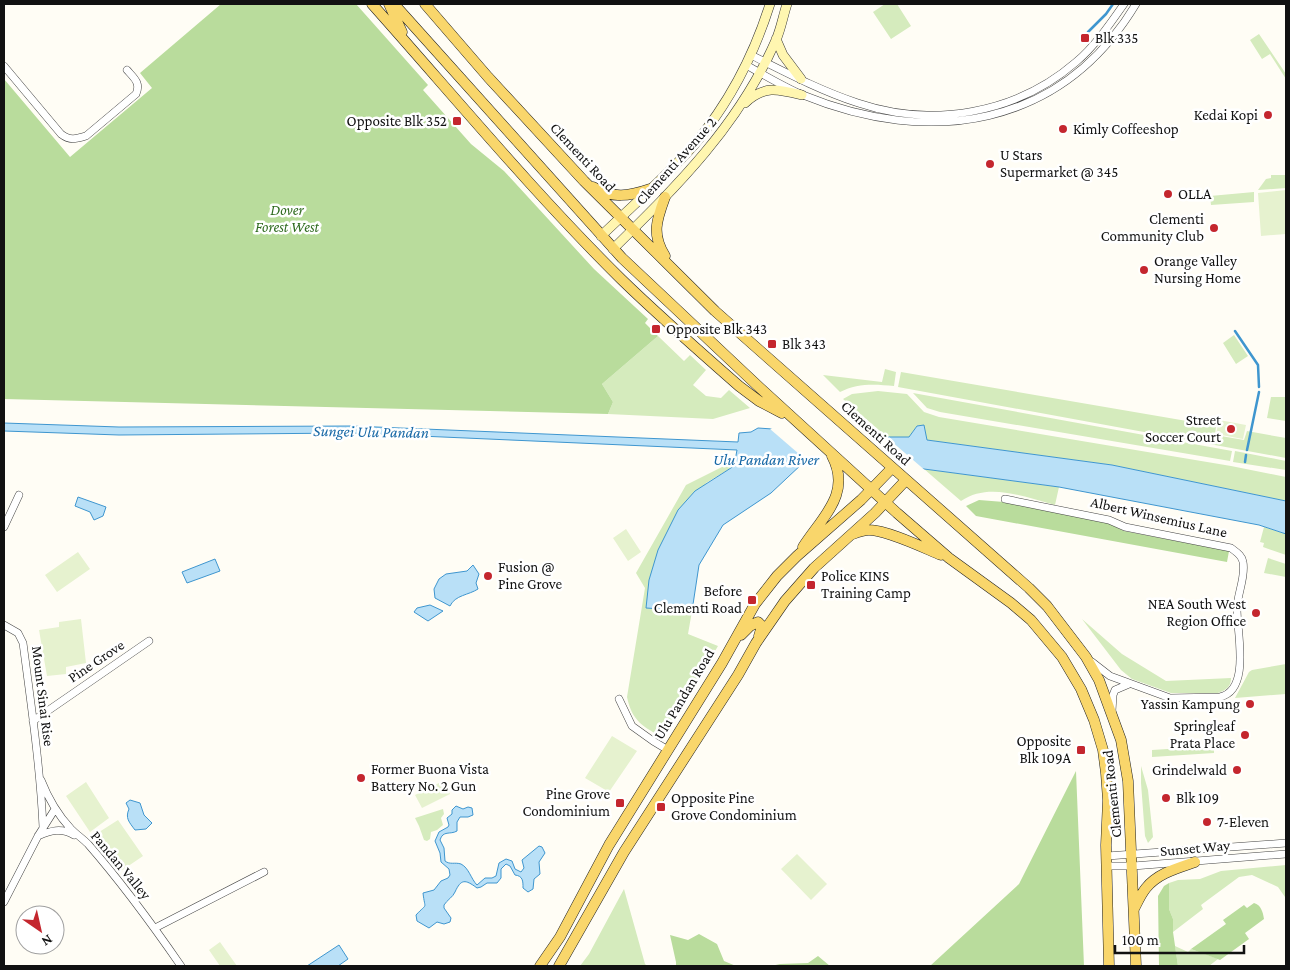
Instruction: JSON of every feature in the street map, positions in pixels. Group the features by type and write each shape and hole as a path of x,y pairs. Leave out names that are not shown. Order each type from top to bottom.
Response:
{"main road":[{"name":"Clementi Road","path":"372,4 460,106 622,280 739,386 759,401 794,419"},
{"path":"389,4 411,48"},
{"name":"Clementi Road","path":"394,4 613,249 871,490 949,558 1011,603 1030,620 1062,657 1081,690 1094,720 1103,750 1108,800 1109,966"},
{"name":"Clementi Road","path":"425,4 488,76 620,218 715,311 1029,588 1047,606 1086,657 1100,680 1112,713 1121,740 1128,781 1136,966"},
{"name":"Clementi Avenue 2","path":"601,236 682,158 712,122 746,65 770,4"},
{"name":"Clementi Avenue 2","path":"613,249 706,153 737,110 760,73 776,39 787,4"},
{"path":"776,39 783,55 801,79"},
{"path":"737,110 762,91 779,89 802,95"},
{"path":"584,181 597,189 620,196 632,195 650,189"},
{"path":"665,197 656,228 657,239 673,270"},
{"path":"797,556 811,534 829,512 839,483 839,472 829,451"},
{"name":"Ulu Pandan Road","path":"540,966 560,937 609,845 722,663 755,604 777,576 797,556 857,504 892,468"},
{"path":"559,966 624,852 738,675 756,643 795,588 906,480"},
{"path":"850,536 868,530 874,531 904,540 949,558"},
{"path":"730,647 750,626 758,622 762,626 756,643"},
{"path":"1134,910 1146,888 1153,882 1169,871 1195,862"}],"street":[{"path":"750,55 858,103 896,113 932,115 984,110 1006,104 1030,93 1076,62 1099,38 1124,4"},
{"path":"746,65 802,95 837,107 896,121 956,122 1000,113 1034,100 1071,78 1095,58 1136,4"},
{"path":"4,66 61,134 76,140 86,136 136,94 137,81 127,70"},
{"path":"4,526 19,495"},
{"name":"Albert Winsemius Lane","path":"1005,500 1109,520 1125,527 1231,548 1238,553 1243,563 1237,607 1240,670 1231,693 1220,697 1170,698 1130,684"},
{"name":"Mount Sinai Rise","path":"4,625 18,633 23,643 41,780"},
{"name":"Pine Grove","path":"33,721 149,641"},
{"path":"1086,657 1110,676 1130,684"},
{"path":"1112,713 1115,690 1130,684"},
{"path":"619,699 632,726 653,742 668,750"},
{"path":"41,780 43,827"},
{"name":"Pandan Valley","path":"41,780 55,808 72,830 87,843 155,928 181,966"},
{"path":"4,902 6,889 55,808"},
{"path":"38,836 51,831 67,831 87,843"},
{"name":"Sunset Way","path":"1107,861 1132,855 1286,843"},
{"name":"Sunset Way","path":"1107,861 1133,866 1286,854"},
{"path":"155,928 264,872"}],"green space":[{"name":"Dover Forest West","path":"221,4 356,4 428,85 423,90 471,144 504,171 594,269 648,319 645,323 658,336 602,384 613,402 608,414 4,399 4,79 70,157 152,88 140,73"},
{"path":"885,4 897,4 911,26 891,39 873,12"},
{"path":"1259,34 1286,74 1286,79 1270,54 1262,59 1250,40"},
{"path":"1271,175 1286,175 1286,188 1258,190 1266,179 1271,178"},
{"path":"1286,190 1286,234 1261,236 1258,193"},
{"path":"1254,192 1254,202 1211,205 1210,196"},
{"path":"1234,335 1248,356 1236,364 1223,343"},
{"path":"658,336 684,361 690,355 706,370 693,385 706,396 721,398 729,390 750,408 713,419 608,414 613,402 602,384"},
{"path":"885,369 896,372 894,386 860,386 840,392 823,375 882,382"},
{"path":"901,372 1216,426 1215,435 1244,440 1247,431 1286,438 1286,458 898,387"},
{"path":"878,391 907,394 924,412 939,417 1286,477 1286,501 1112,465 927,440 917,426 909,437 887,437 843,399 852,394"},
{"path":"913,393 1232,451 1230,461 940,412 927,408"},
{"path":"1271,397 1286,397 1286,421 1267,418"},
{"name":"Street Soccer Court","path":"1219,420 1246,425 1243,439 1216,434"},
{"path":"1235,451 1286,461 1286,470 1233,462"},
{"path":"724,466 734,466 706,483 647,608 692,611 688,634 718,646 664,738 644,727 635,718 627,697 645,588 636,573 686,485"},
{"path":"924,469 1059,487 1055,505 1019,495 995,492 983,492 961,501"},
{"path":"979,500 1004,502 1108,523 1124,531 1229,551 1227,562 976,516 966,506"},
{"path":"1264,527 1286,534 1286,555 1263,547 1264,543 1260,542"},
{"path":"626,529 641,552 628,561 613,538"},
{"path":"78,552 90,569 57,592 45,575"},
{"path":"1268,558 1286,564 1286,577 1264,573"},
{"path":"81,619 86,663 66,667 66,674 47,676 39,630 59,627 59,622"},
{"path":"1082,619 1122,654 1166,681 1231,678 1230,684 1226,689 1218,693 1171,693 1132,679 1121,670"},
{"path":"1286,664 1286,694 1235,698 1249,672 1252,670"},
{"path":"612,736 637,751 609,792 585,778"},
{"path":"1214,746 1214,753 1152,757 1152,750"},
{"path":"1141,766 1148,790 1153,837 1148,843 1145,836"},
{"path":"1076,771 1084,966 930,966 1019,884"},
{"path":"443,781 450,794 422,808 415,795"},
{"path":"86,782 109,818 90,832 66,796"},
{"path":"443,809 444,814 441,818 443,825 431,832 430,839 424,840 415,818"},
{"path":"118,820 143,856 121,871 96,834"},
{"path":"797,854 827,884 811,900 781,869"},
{"path":"1286,865 1286,909 1285,897 1278,887 1252,875 1239,877 1201,905 1203,909 1173,932 1173,919 1169,909 1169,883 1178,880 1200,879 1221,871"},
{"path":"1169,883 1169,909 1173,919 1178,966 1159,966 1158,896 1164,886"},
{"path":"624,889 647,966 580,966 589,954"},
{"path":"1254,903 1261,909 1264,919 1245,933 1249,939 1220,960 1191,949 1226,924 1223,920 1244,905 1247,908"},
{"path":"699,934 717,944 724,961 736,966 676,966 670,935 688,940"},
{"path":"220,942 237,966 220,966 209,950"},
{"path":"1175,946 1188,952 1191,949 1218,959 1209,966 1178,966"},
{"path":"818,956 830,966 771,966 808,963"}],"water":[{"name":"Ulu Pandan River","path":"4,423 119,427 352,426 738,442 739,433 751,432 758,428 909,437 917,426 924,425 927,440 1112,465 1286,501 1286,534 1259,525 1059,487 924,469 803,463 771,493 723,525 699,565 692,611 646,608 649,580 658,550 678,510 695,491 734,466 737,450 352,433 119,435 4,431"},
{"path":"78,497 106,507 103,516 94,520 90,512 75,506"},
{"path":"215,559 220,571 187,583 182,572"},
{"path":"473,565 479,574 476,583 478,589 459,597 450,606 435,598 434,589 439,579 446,574 467,571"},
{"path":"430,605 443,611 428,621 414,612 417,608"},
{"path":"130,800 140,803 144,815 152,823 146,829 135,830 129,822 127,815 129,809 126,803"},
{"path":"456,806 463,809 472,808 473,815 460,817 457,822 457,831 441,837 445,861 464,866 477,885 485,878 496,876 499,863 506,859 512,861 515,869 521,872 524,868 522,860 539,846 542,847 545,853 539,862 540,874 534,879 533,889 528,892 523,888 521,878 515,875 510,866 506,864 501,869 501,878 497,883 487,883 477,888 466,882 461,883 444,905 451,918 450,922 444,924 437,922 429,928 417,921 416,915 425,906 423,893 434,890 441,881 450,875 449,869 441,862 440,853 435,841 439,832 448,827 447,818 452,814 452,810"},
{"path":"339,945 348,959 338,966 307,966"}],"pier":[{"path":"777,426 883,434 927,472 813,466 770,429"}],"waterway":[{"path":"1088,32 1113,4"},
{"path":"1235,331 1258,365 1259,387"},
{"path":"1247,450 1259,392"},
{"path":"1245,462 1246,455"}],"place":[{"name":"Blk 335","path":"1085,38"},
{"name":"Kedai Kopi","path":"1268,115"},
{"name":"Opposite Blk 352","path":"457,121"},
{"name":"Kimly Coffeeshop","path":"1063,129"},
{"name":"U Stars Supermarket @ 345","path":"990,164"},
{"name":"OLLA","path":"1168,194"},
{"name":"Clementi Community Club","path":"1214,228"},
{"name":"Orange Valley Nursing Home","path":"1144,270"},
{"name":"Opposite Blk 343","path":"656,329"},
{"name":"Blk 343","path":"772,344"},
{"name":"Street Soccer Court","path":"1231,429"},
{"name":"Fusion @ Pine Grove","path":"488,576"},
{"name":"Police KINS Training Camp","path":"811,585"},
{"name":"Before Clementi Road","path":"752,600"},
{"name":"NEA South West Region Office","path":"1256,613"},
{"name":"Yassin Kampung","path":"1250,704"},
{"name":"Springleaf Prata Place","path":"1245,735"},
{"name":"Opposite Blk 109A","path":"1081,750"},
{"name":"Grindelwald","path":"1237,770"},
{"name":"Former Buona Vista Battery No. 2 Gun","path":"361,778"},
{"name":"Blk 109","path":"1166,798"},
{"name":"Pine Grove Condominium","path":"620,803"},
{"name":"Opposite Pine Grove Condominium","path":"661,807"},
{"name":"7-Eleven","path":"1207,822"}],"water label":[{"name":"Sungei Ulu Pandan","path":"371,431"}]}
